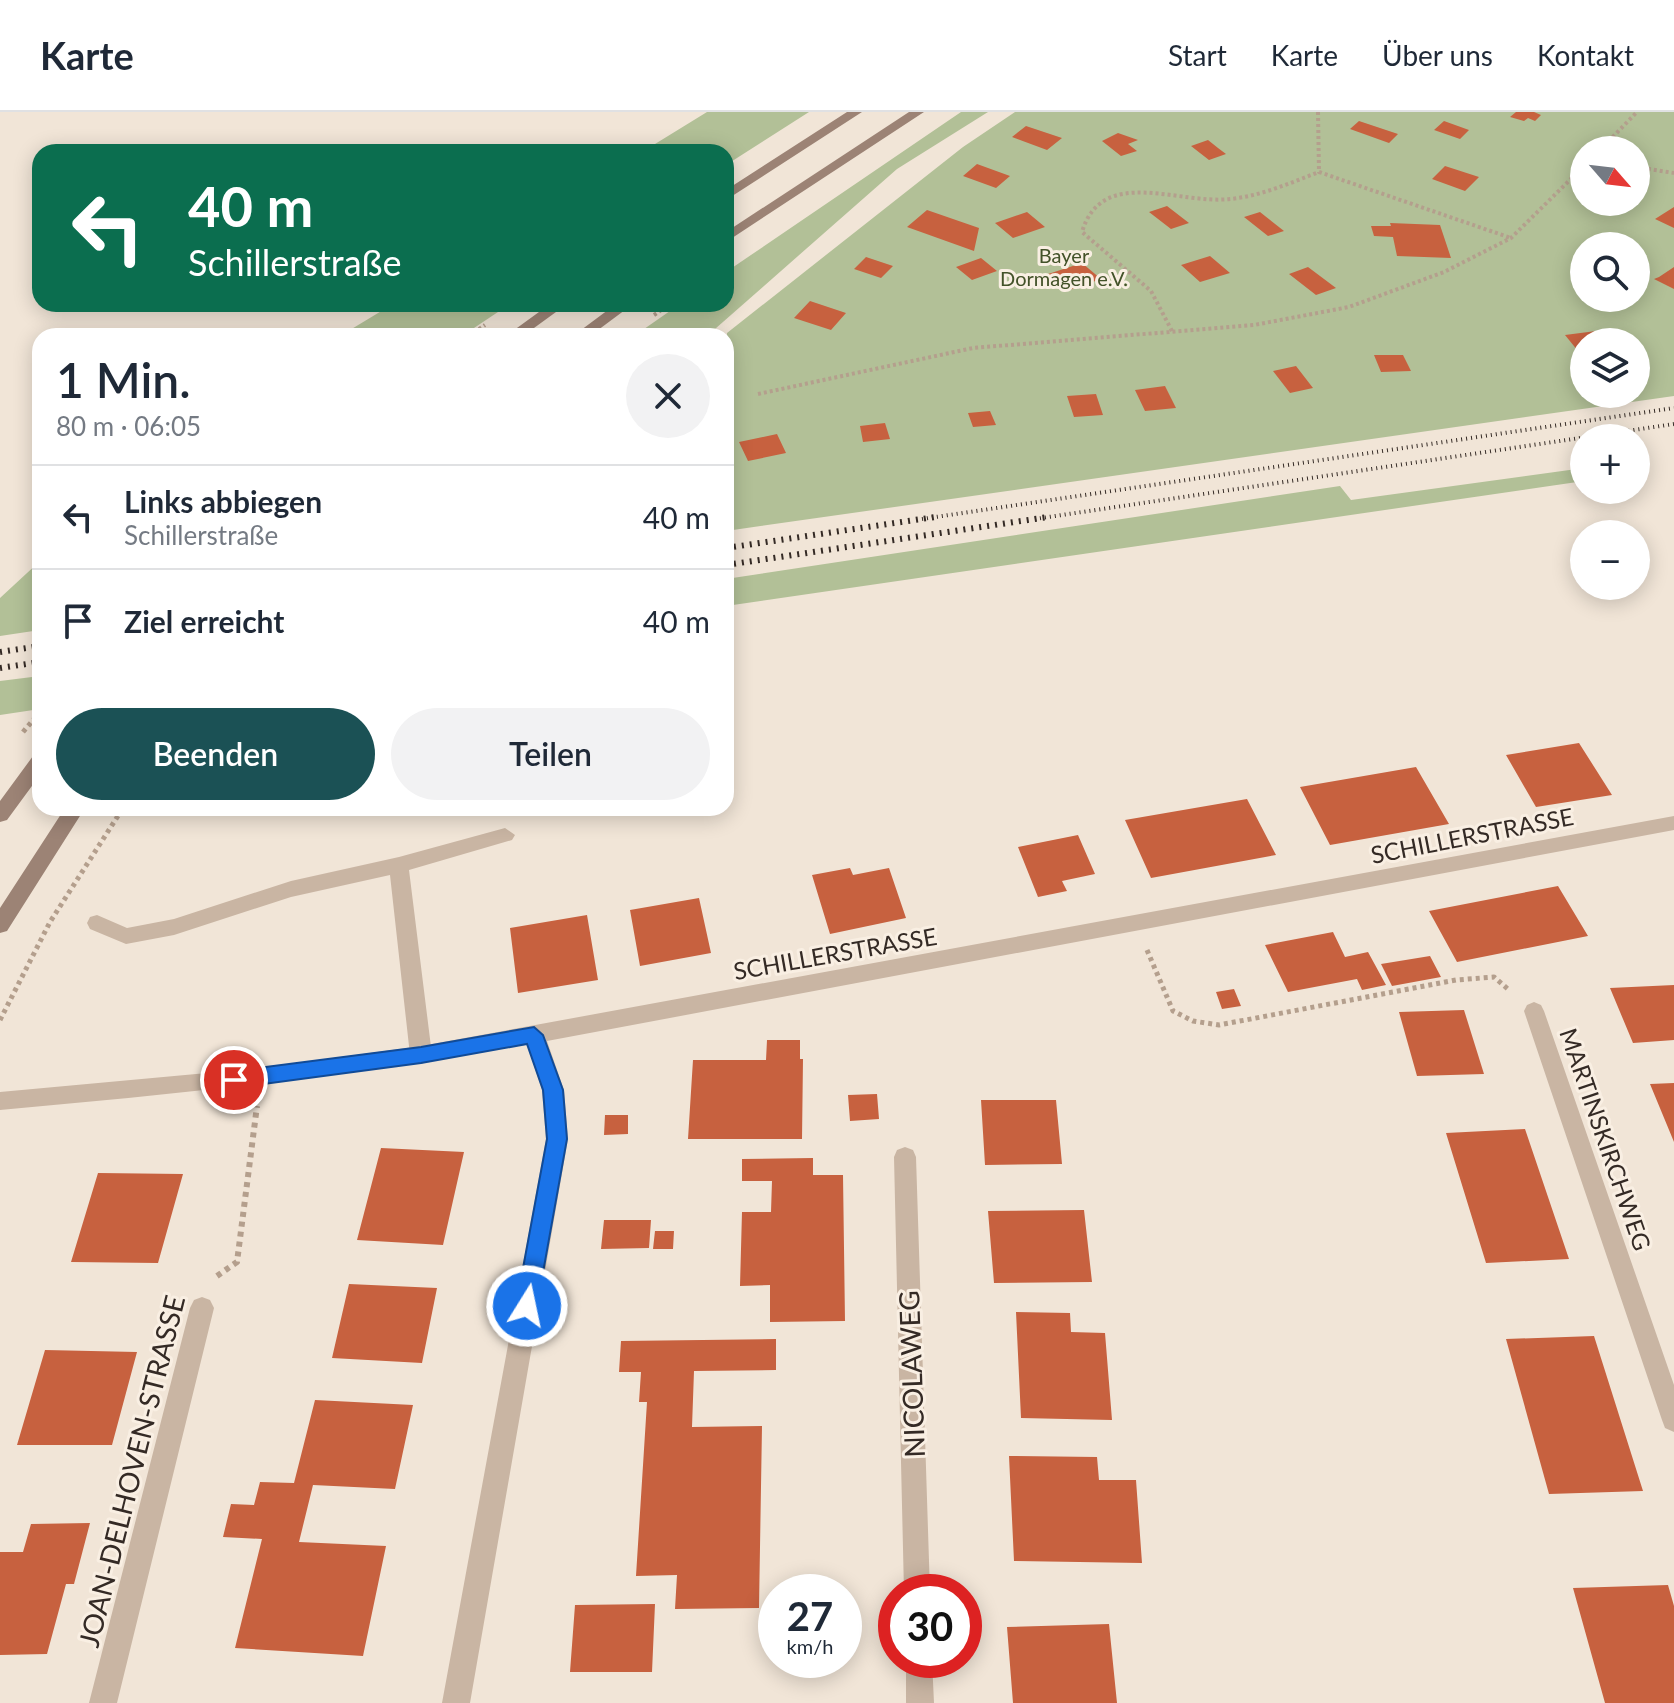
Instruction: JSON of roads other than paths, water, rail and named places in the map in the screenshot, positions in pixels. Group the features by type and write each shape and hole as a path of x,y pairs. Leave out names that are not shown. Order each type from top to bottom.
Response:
{"main road":[{"path":"734,191 856,112"},
{"path":"734,233 918,112"},
{"path":"525,328 548,312"},
{"path":"592,328 614,312"},
{"path":"0,815 32,772"},
{"path":"0,925 70,816"}],"street":[{"name":"SCHILLERSTRASSE","path":"0,1101 261,1077 421,1055 1674,823"},
{"path":"97,923 126,936 174,927 291,889 399,865 505,835"},
{"path":"399,865 421,1055"},
{"name":"MARTINSKIRCHWEG","path":"1534,1011 1674,1420"},
{"path":"456,1703 557,1139 553,1090 534,1035"},
{"name":"NICOLAWEG","path":"905,1157 917,1574"},
{"name":"JOAN-DELHOVEN-STRASSE","path":"103,1703 202,1308"},
{"path":"919,1678 920,1703"}],"railway":[{"path":"922,519 1674,408"},
{"path":"1035,519 1674,424"},
{"path":"734,547 935,517"},
{"path":"734,564 1048,517"},
{"path":"0,652 32,647"},
{"path":"0,668 32,663"}],"park label":[{"name":"Bayer Dormagen e.V.","path":"1064,266"}]}
